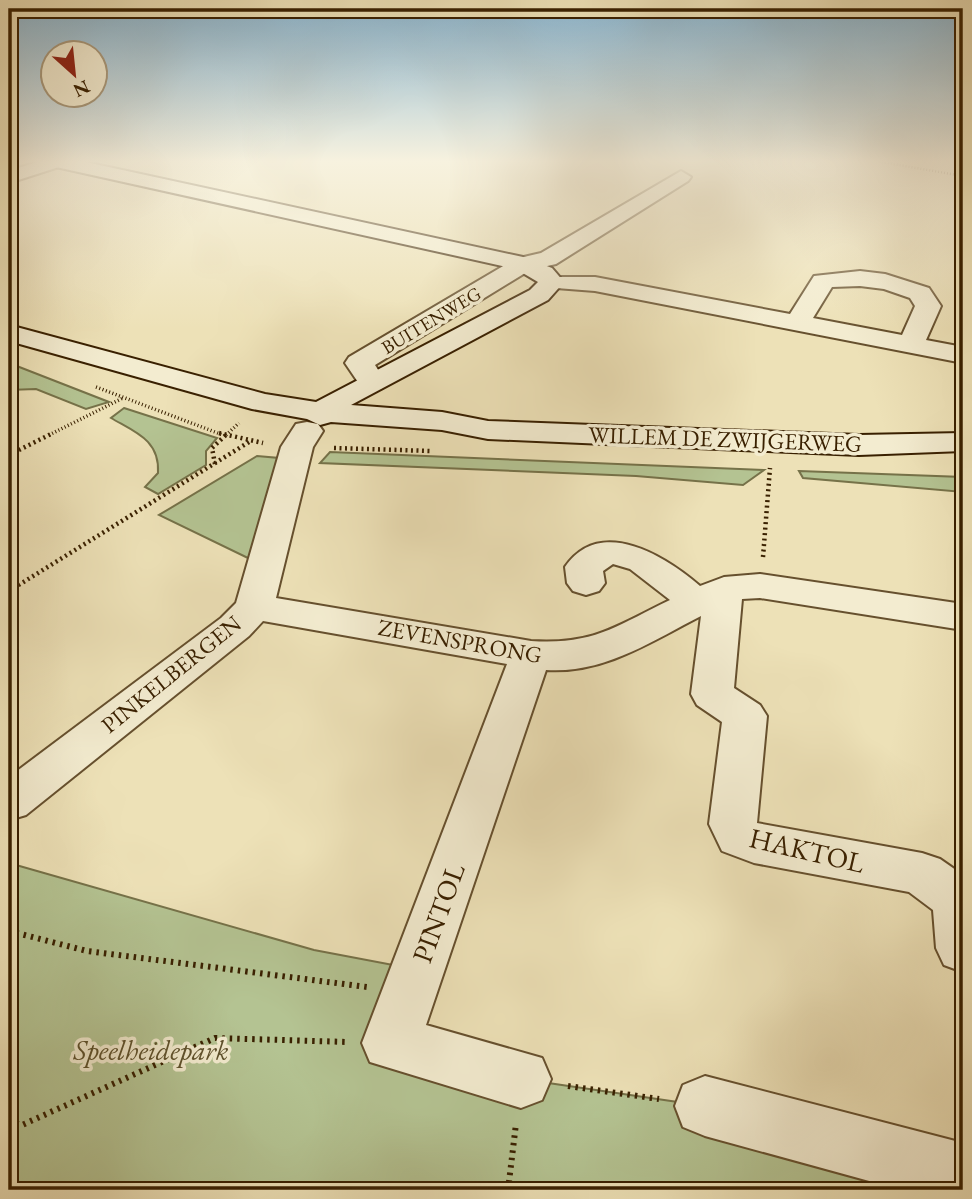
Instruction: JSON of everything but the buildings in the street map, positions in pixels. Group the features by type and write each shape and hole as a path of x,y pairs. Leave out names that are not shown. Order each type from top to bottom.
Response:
{"street":[{"path":"310,217 523,264 542,273 552,282 595,284 798,321 963,355"},
{"path":"523,264 548,259 616,217"},
{"name":"BUITENWEG","path":"372,382 359,363 523,264"},
{"path":"798,321 823,281 838,278 875,279 920,293 928,306 911,344"},
{"name":"BUITENWEG","path":"315,422 330,404 539,295 552,282"},
{"name":"WILLEM DE ZWIJGERWEG","path":"9,333 64,350 205,415 237,424 315,422 438,438 488,430 859,445 963,442"},
{"name":"PINKELBERGEN","path":"9,802 235,627 254,607 297,446 315,422"},
{"path":"586,583 584,567 596,555 617,552 727,592 963,617"},
{"name":"ZEVENSPRONG","path":"254,607 531,655 562,657 598,652 727,592"},
{"name":"HAKTOL","path":"727,592 712,694 745,716 733,824 739,837 754,843 922,874 958,900 963,948"},
{"name":"PINTOL","path":"391,1044 531,655"},
{"path":"391,1044 521,1079"},
{"path":"705,1106 963,1175"}],"path":[{"path":"9,591 250,441 226,436 91,385"},
{"path":"9,455 123,398"},
{"path":"215,464 212,449 226,436"},
{"path":"727,592 770,461"},
{"path":"9,931 87,951 409,992"},
{"path":"9,1121 22,1125 215,1038 391,1044"},
{"path":"508,1190 521,1079 705,1106"}],"green space":[{"path":"9,363 109,402 86,409 36,389 9,390"},
{"path":"124,408 217,438 206,451 206,465 158,494 145,487 158,473 158,462 155,452 144,438 111,418"},
{"path":"330,452 764,470 743,485 636,476 320,463"},
{"path":"257,456 279,458 250,559 159,515"},
{"path":"799,471 963,477 963,492 803,478"},
{"name":"Speelheidepark","path":"9,863 314,950 409,968 384,1046 521,1079 705,1106 929,1176 929,1190 9,1190"}]}
